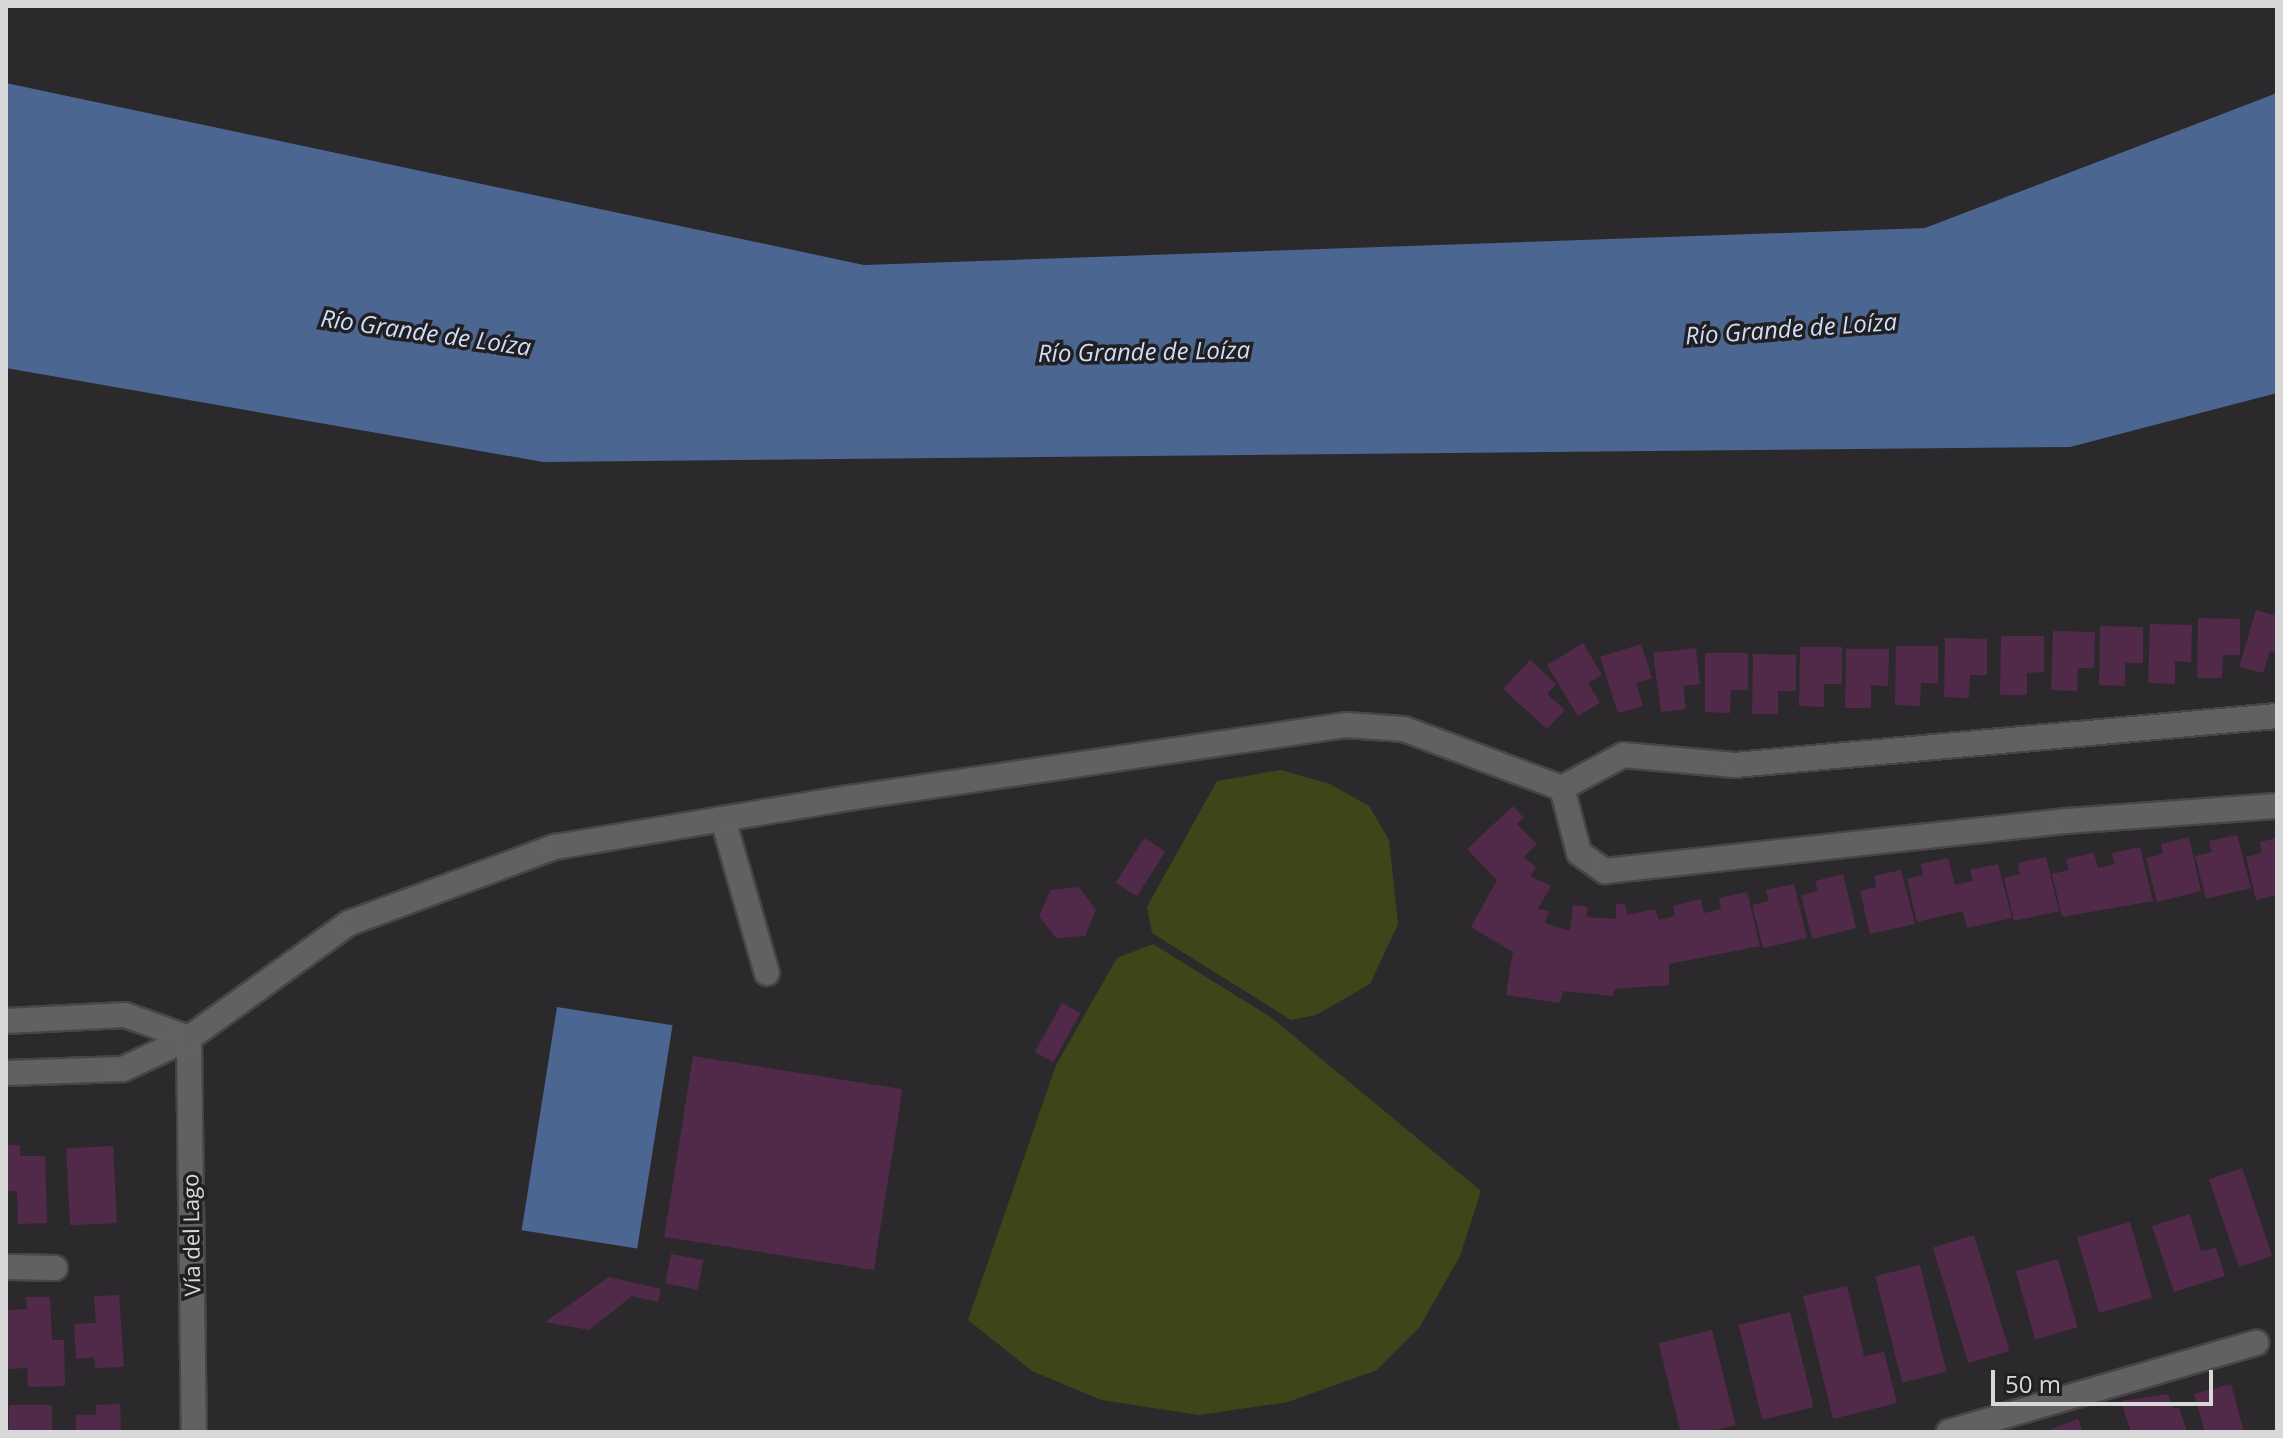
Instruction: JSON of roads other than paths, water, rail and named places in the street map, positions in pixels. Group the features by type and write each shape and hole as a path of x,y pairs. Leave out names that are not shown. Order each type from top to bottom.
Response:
{"street":[{"path":"6,1073 123,1069 189,1038 349,923 555,847 723,819 1346,725 1404,729 1562,788 1623,755 1735,765 2277,716"},
{"path":"1562,788 1579,853 1605,871 2066,821 2277,806"},
{"path":"723,819 767,973"},
{"path":"6,1021 125,1015 189,1038"},
{"name":"Vía del Lago","path":"189,1038 194,1432"},
{"path":"6,1267 55,1268"},
{"path":"1949,1432 2256,1343"}],"water":[{"name":"Río Grande de Loíza","path":"6,83 864,265 1925,228 2277,93 2277,393 2070,447 543,462 6,368"},
{"path":"557,1007 673,1025 637,1249 522,1230"}]}
